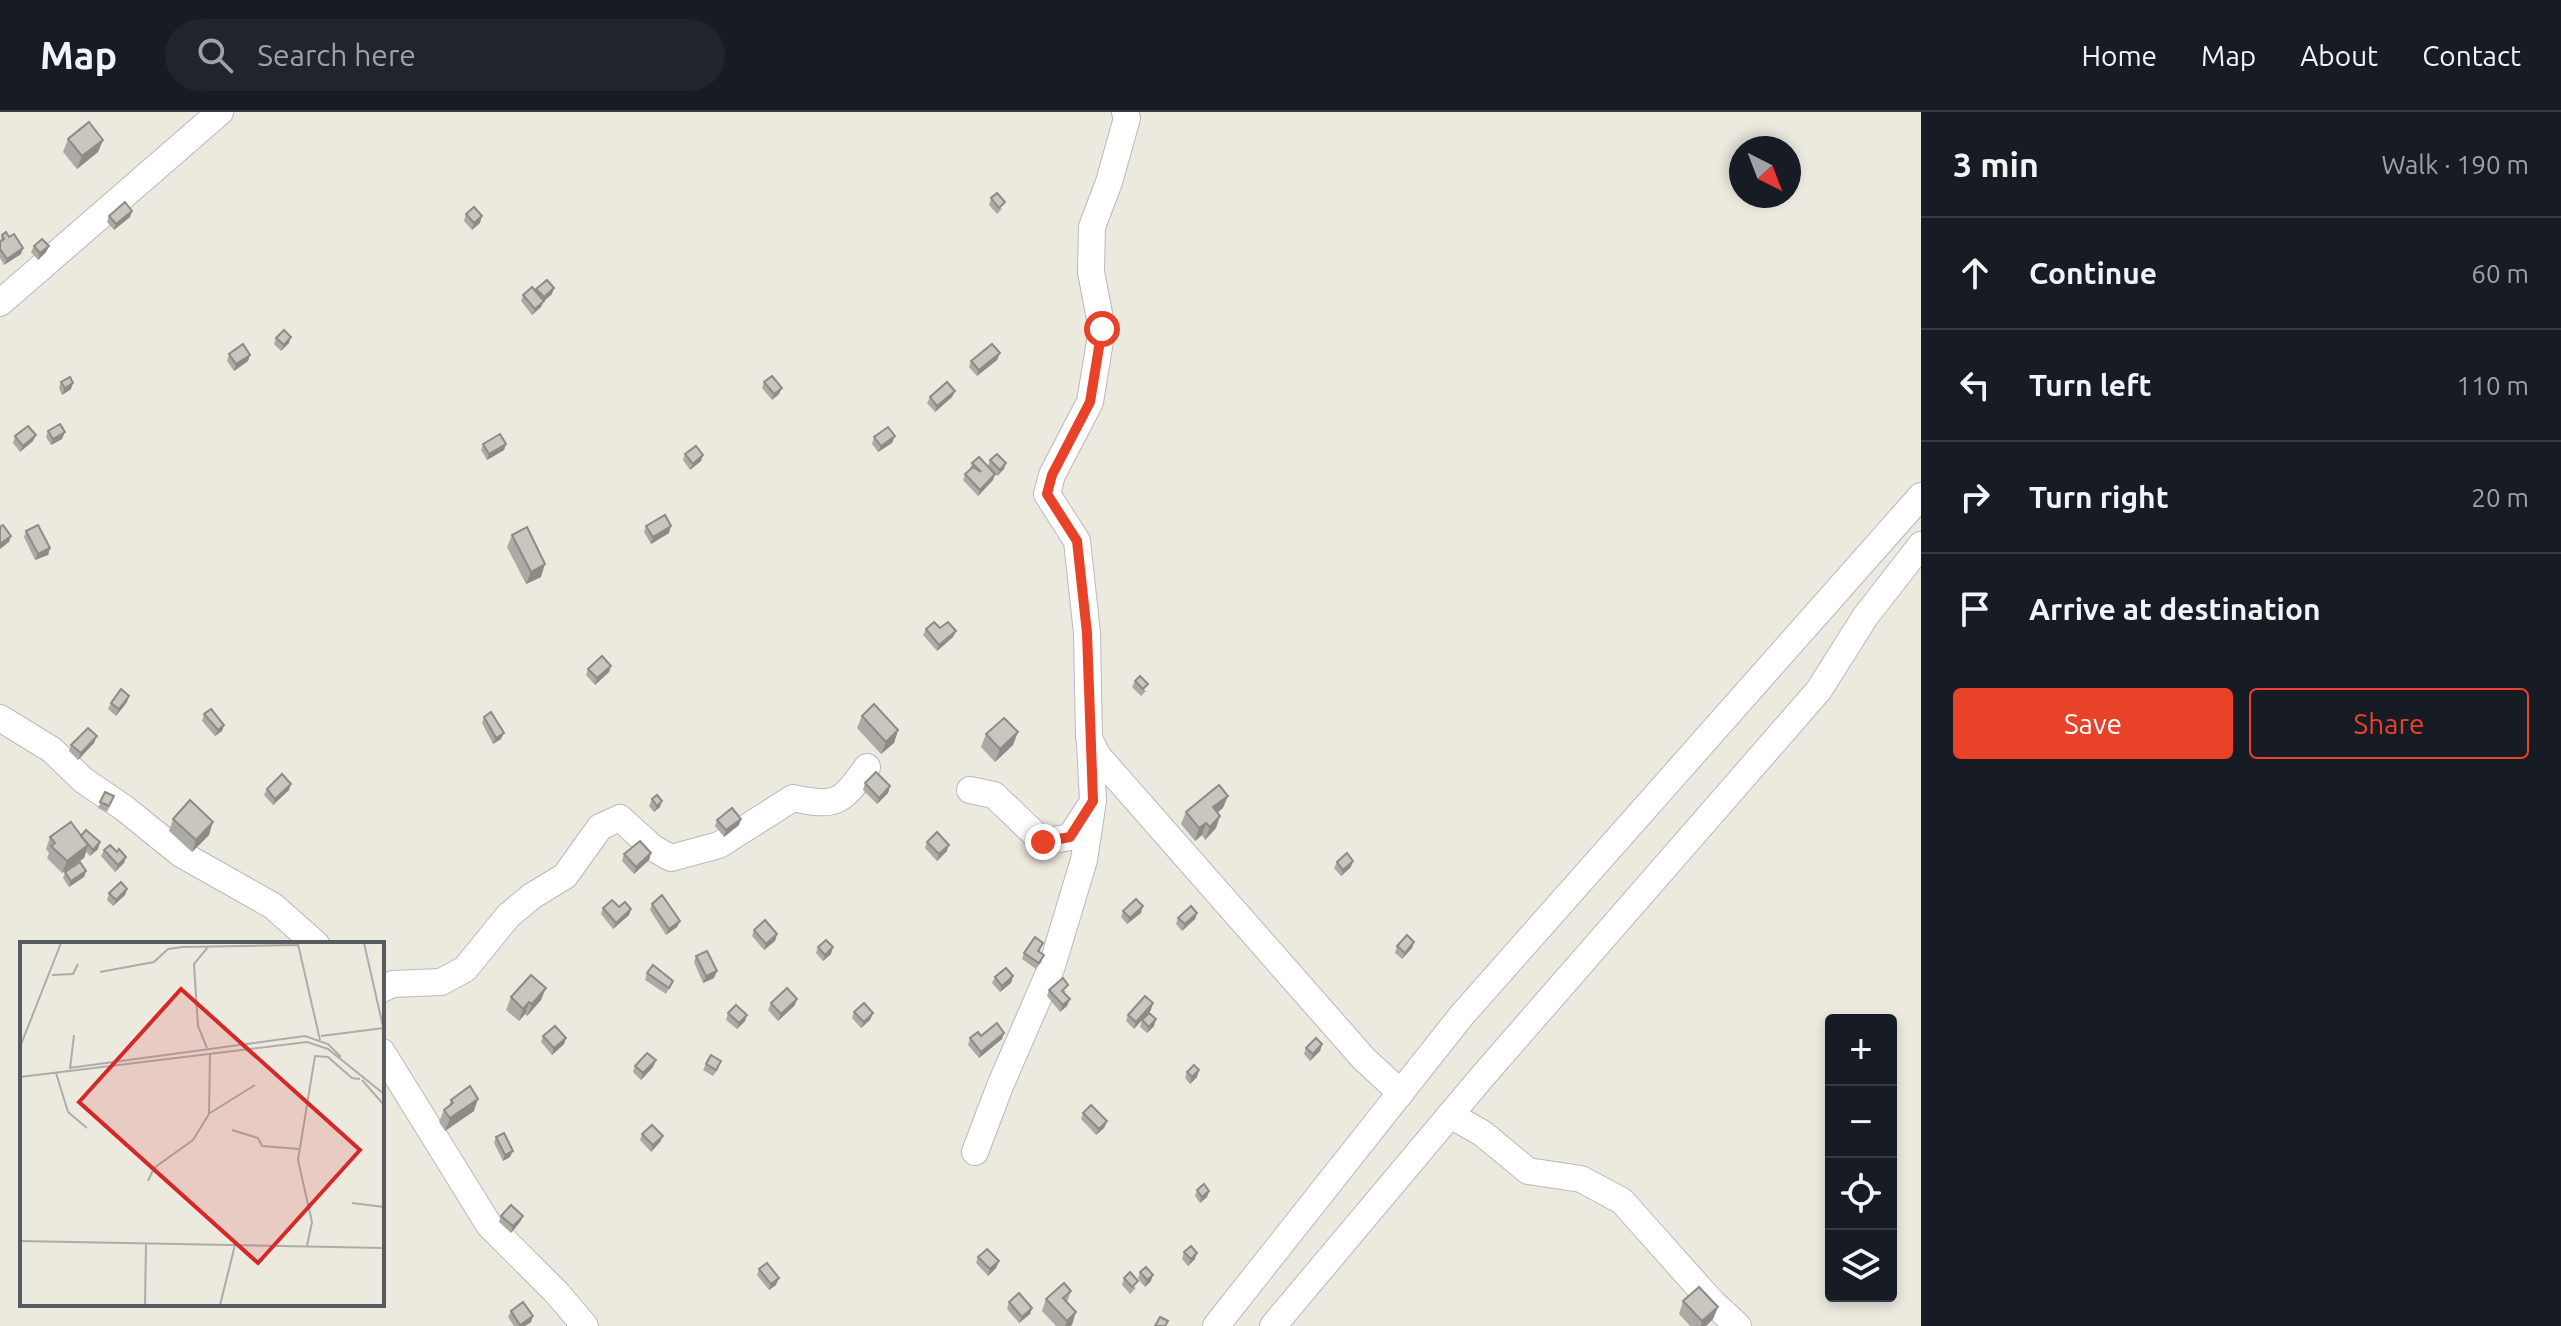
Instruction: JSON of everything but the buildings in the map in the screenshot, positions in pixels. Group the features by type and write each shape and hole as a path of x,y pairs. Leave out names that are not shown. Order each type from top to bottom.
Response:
{"street":[{"path":"0,303 220,112"},
{"path":"975,1152 1052,966 1084,860 1093,801 1087,633 1077,541 1047,494 1052,475 1090,402 1102,329 1091,272 1092,227 1109,182 1127,118 1125,112"},
{"path":"1216,1326 1462,1015 1921,496"},
{"path":"1273,1326 1450,1115 1819,690 1865,617 1921,545"},
{"path":"0,718 52,750 83,780 181,854 273,906 314,942"},
{"path":"1089,738 1097,755 1364,1059 1401,1093"},
{"path":"384,988 393,984 441,982 465,969 508,916 532,896 565,876 600,827 610,822 620,818 653,848 671,858 719,845 793,798 821,804 846,796 867,767"},
{"path":"970,790 994,795 1043,842 1070,837 1093,801 1110,784 1126,786"},
{"path":"384,1055 489,1225 557,1293 585,1326"},
{"path":"1450,1115 1482,1133 1528,1171 1581,1179 1622,1201 1712,1302 1738,1326"}],"route":[{"path":"1043,842 1070,837 1093,801 1087,633 1077,541 1047,494 1052,475 1090,402 1102,329"}]}
